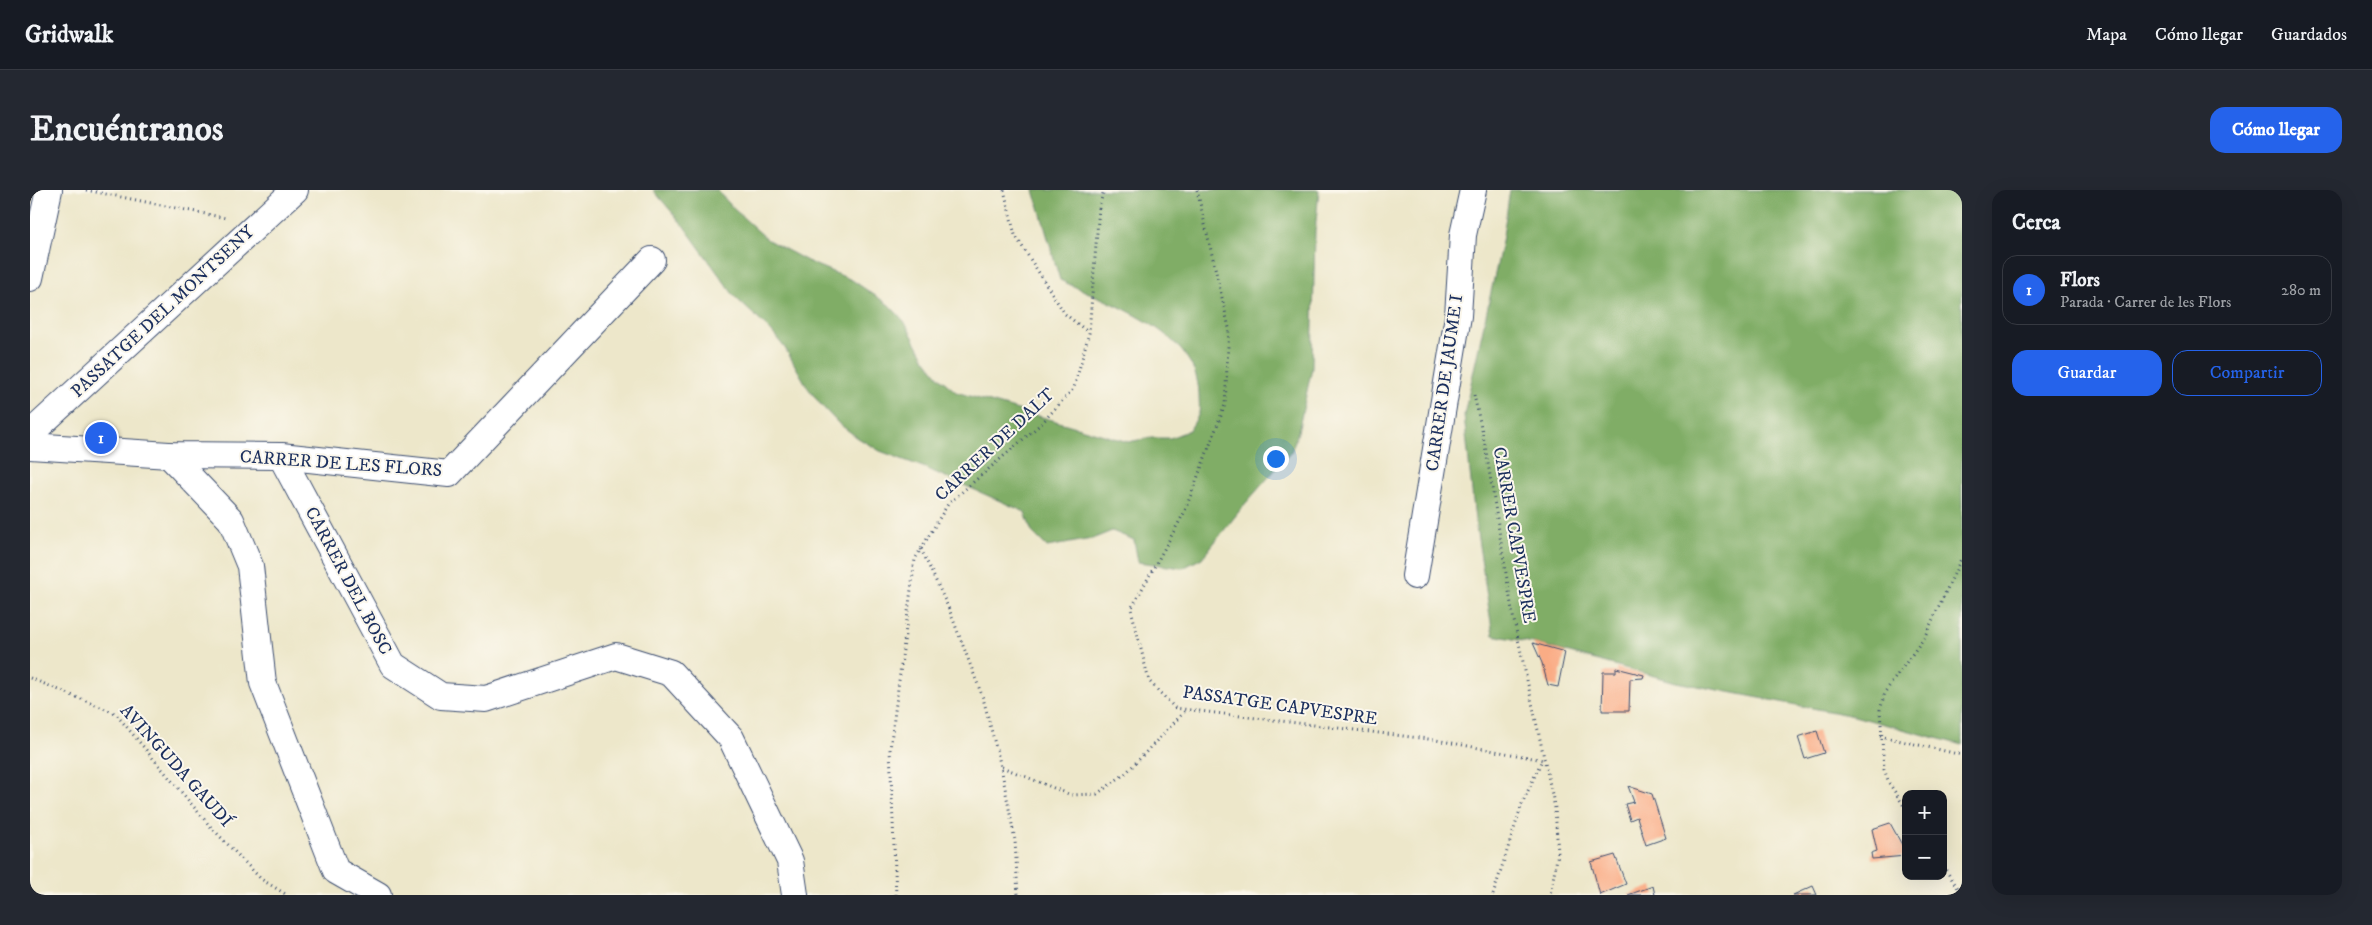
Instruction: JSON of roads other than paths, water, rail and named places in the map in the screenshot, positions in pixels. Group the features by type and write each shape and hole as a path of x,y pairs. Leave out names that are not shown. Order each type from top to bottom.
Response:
{"street":[{"path":"30,278 49,190"},
{"name":"PASSATGE DEL MONTSENY","path":"30,434 295,190"},
{"name":"CARRER DE JAUME I","path":"1415,576 1458,316 1463,235 1473,190"},
{"name":"CARRER DE LES FLORS","path":"30,446 169,455 280,456 449,474 652,260"},
{"path":"169,455 231,520 250,566 263,683 336,871 378,895"},
{"name":"CARRER DEL BOSC","path":"280,456 393,665 441,696 486,699 616,656 671,673 731,738 790,861 795,895"}],"place":[{"name":"Flors","path":"101,438"}]}
